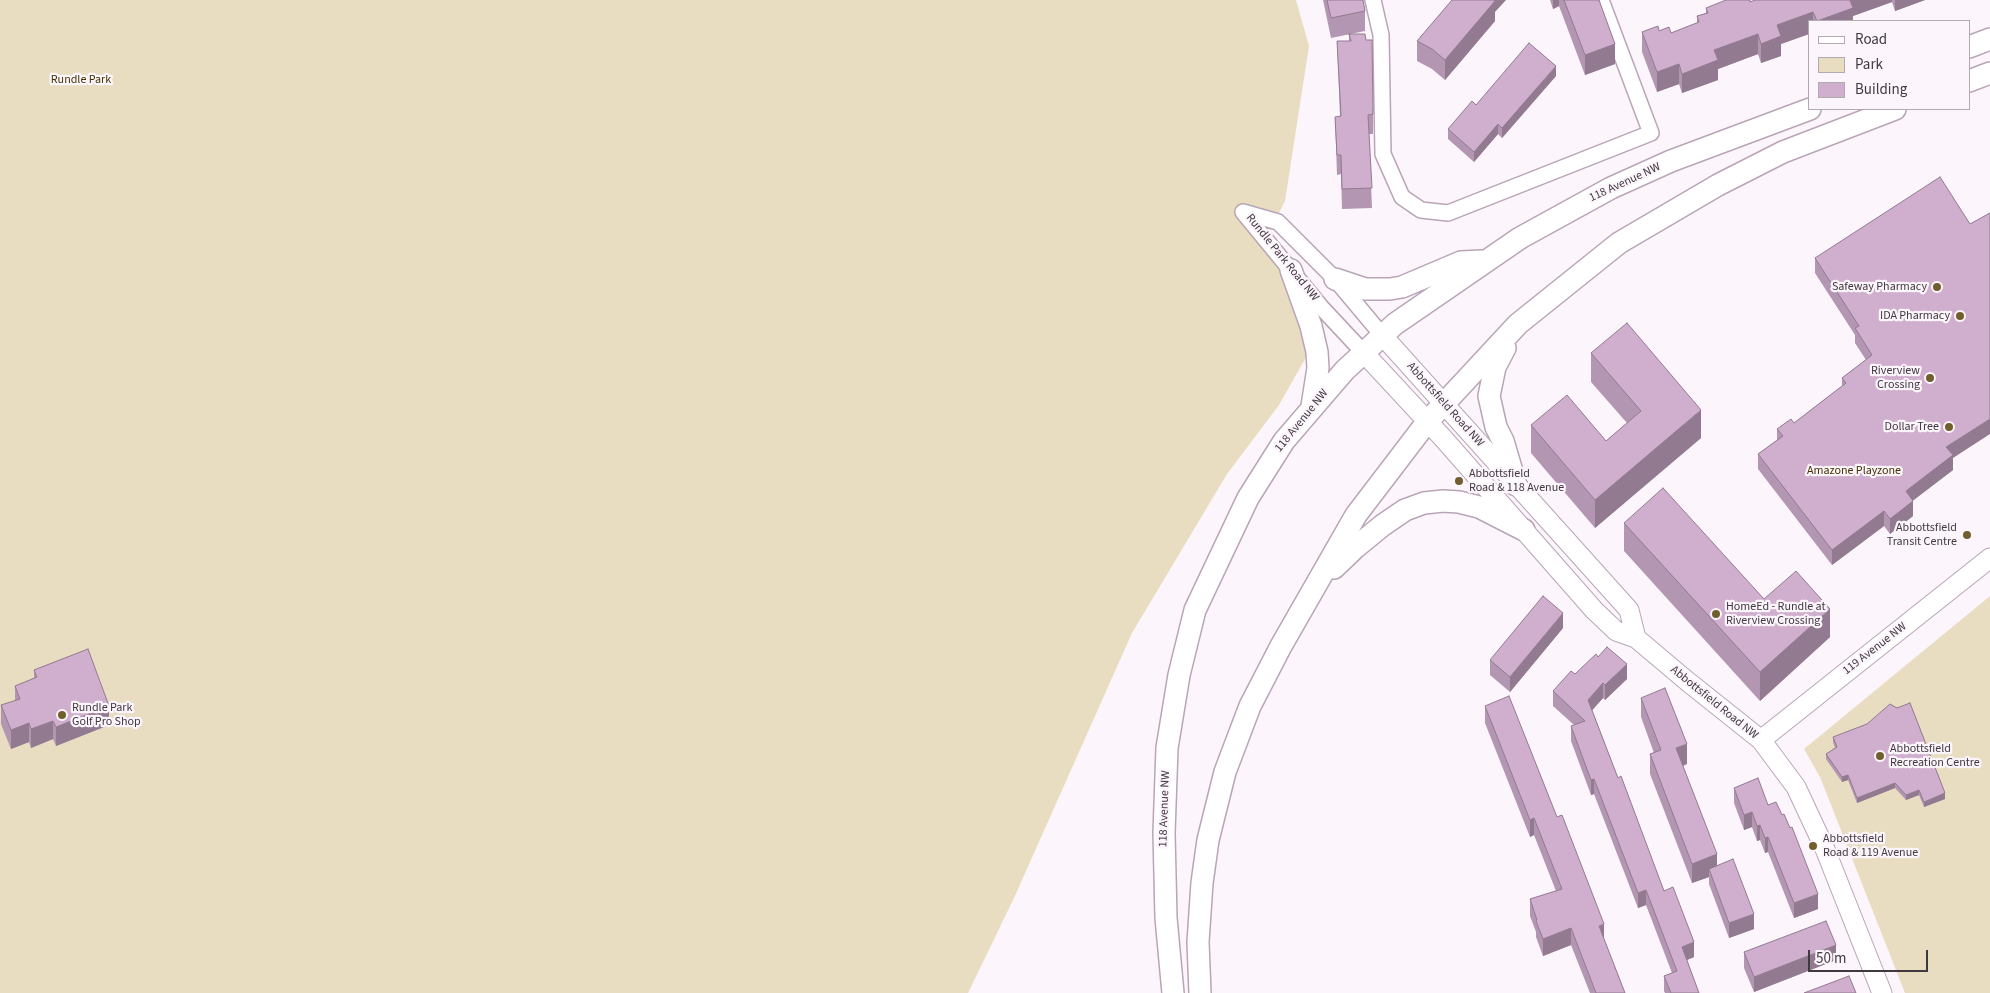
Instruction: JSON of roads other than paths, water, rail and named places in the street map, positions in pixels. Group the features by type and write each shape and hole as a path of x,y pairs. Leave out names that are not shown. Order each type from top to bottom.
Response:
{"main road":[{"path":"1970,47 1990,39"},
{"path":"1970,81 1990,73"},
{"name":"118 Avenue NW","path":"1173,993 1166,918 1164,833 1167,748 1180,675 1195,610 1248,498 1284,441 1344,370 1382,335 1485,262 1558,216 1611,188 1671,161 1808,110"},
{"path":"1200,993 1198,942 1202,883 1208,840 1225,772 1250,706 1281,646 1356,515 1427,422 1518,324 1619,243 1669,213 1783,152 1893,110"},
{"path":"1335,280 1366,289 1390,289 1402,287 1461,262 1485,262"},
{"path":"1291,270 1318,352 1318,368 1312,406"},
{"path":"1516,485 1503,441 1496,427 1489,396 1495,367 1518,324"},
{"path":"1316,586 1356,547 1383,525 1405,510 1424,504 1443,501 1459,502 1479,507 1524,530"}],"street":[{"path":"1374,0 1381,35 1383,154 1402,197 1421,210 1448,213 1651,133 1601,0"},
{"name":"Rundle Park Road NW","path":"1364,353 1243,212 1278,222 1335,280 1382,335"},
{"name":"Abbottsfield Road NW","path":"1382,335 1629,610 1636,638"},
{"name":"Abbottsfield Road NW","path":"1364,353 1442,437 1594,610 1616,631 1636,638 1687,682 1760,740 1796,787 1825,848 1882,993"},
{"name":"119 Avenue NW","path":"1760,740 1990,558"}],"place":[{"name":"Safeway Pharmacy","path":"1937,287"},
{"name":"IDA Pharmacy","path":"1960,316"},
{"name":"Riverview Crossing","path":"1930,378"},
{"name":"Dollar Tree","path":"1949,427"},
{"name":"Abbottsfield Road & 118 Avenue","path":"1459,481"},
{"name":"Abbottsfield Transit Centre","path":"1967,535"},
{"name":"HomeEd - Rundle at Riverview Crossing","path":"1716,614"},
{"name":"Rundle Park Golf Pro Shop","path":"62,715"},
{"name":"Abbottsfield Recreation Centre","path":"1880,756"},
{"name":"Abbottsfield Road & 119 Avenue","path":"1813,846"}],"park label":[{"name":"Rundle Park","path":"81,80"},
{"name":"Amazone Playzone","path":"1854,471"}]}
